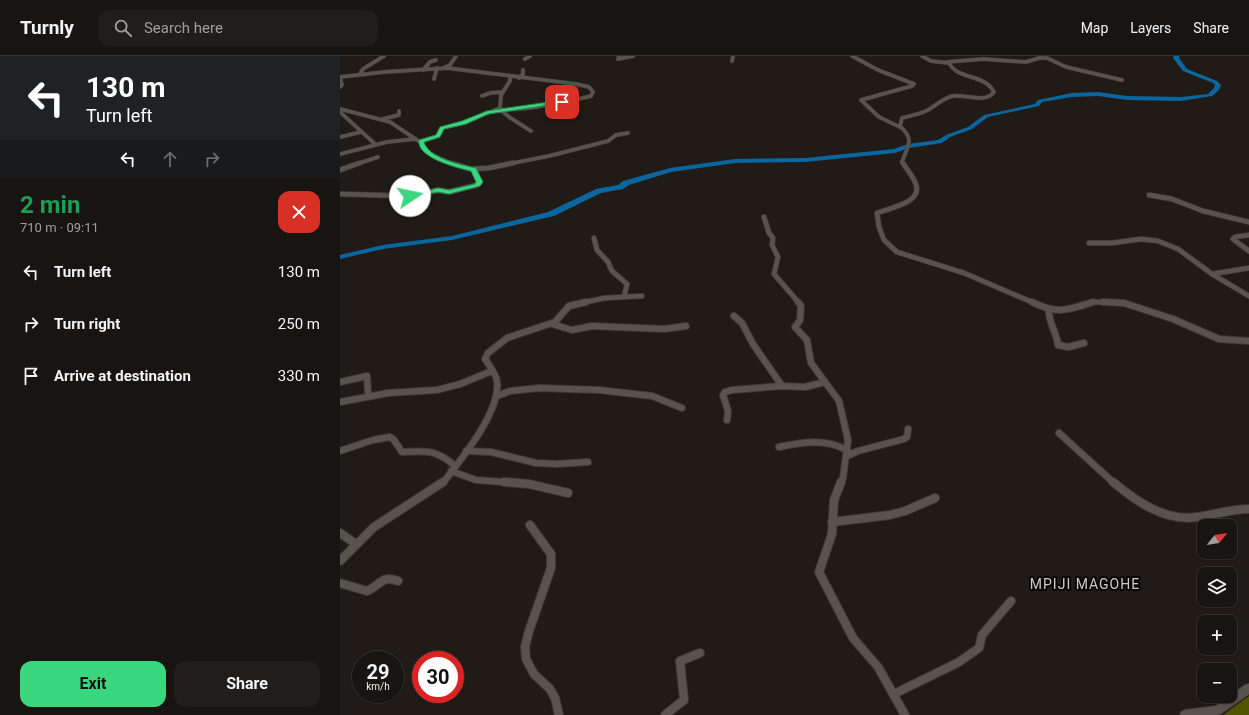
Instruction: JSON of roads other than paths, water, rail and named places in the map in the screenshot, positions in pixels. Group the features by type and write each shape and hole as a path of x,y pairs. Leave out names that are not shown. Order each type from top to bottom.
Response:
{"street":[{"path":"360,74 363,69 384,56"},
{"path":"340,87 342,85 340,77 377,72 439,68 450,65 456,56"},
{"path":"525,59 530,56"},
{"path":"619,56 618,59 633,56"},
{"path":"732,61 733,56"},
{"path":"852,56 878,70 914,84 912,86 861,100 890,125 902,128 908,134 910,140 902,162 917,186 917,193 908,201 877,213 879,227 884,240 895,251 948,267 1049,310 1065,311 1094,302 1124,303 1173,319 1219,339 1249,341"},
{"path":"922,56 935,62 980,59 1026,62 1039,58 1047,58 1066,68 1122,80"},
{"path":"423,70 430,62 436,60"},
{"path":"902,128 900,125 903,117 927,111 938,102 947,98 957,96 984,98 993,94 994,90 985,82 956,72 948,62"},
{"path":"392,71 399,66"},
{"path":"420,142 438,136 442,128 464,123 484,113 496,110 562,102 591,96 593,94 592,89 587,86 439,68"},
{"path":"434,79 439,68"},
{"path":"519,78 523,74 523,70"},
{"path":"376,78 377,72"},
{"path":"496,110 500,108 502,92 510,81 510,77"},
{"path":"482,96 490,93 502,92"},
{"path":"340,110 358,115 383,119 404,130 420,142 422,146 435,157 455,165 472,169 489,168 549,156 608,141 616,135 628,133"},
{"path":"340,110 361,132 370,137 375,144"},
{"path":"501,110 507,117 531,131"},
{"path":"383,119 399,115 399,111"},
{"path":"340,137 361,132"},
{"path":"340,154 367,148 375,144 405,139 415,139"},
{"path":"340,170 359,162 378,157"},
{"path":"340,194 400,196 423,194 438,190 449,192 477,185 479,182 478,176 472,169"},
{"path":"1149,195 1172,199 1203,212 1249,222"},
{"path":"764,217 769,233 773,238 772,247 778,257 774,274 801,306 800,320 795,327 807,340 811,362 839,401 841,413 848,433 847,453 843,478 834,500 832,534 819,572 853,638 878,668 894,694 904,715"},
{"path":"1249,235 1235,237 1233,239 1249,251"},
{"path":"594,238 597,250 608,262 612,271 626,284 624,296"},
{"path":"1089,243 1141,239 1158,241 1178,249 1212,274 1249,296"},
{"path":"1212,274 1249,268"},
{"path":"340,561 356,544 385,519 442,484 492,411 497,396 497,380 485,359 486,356 500,343 514,335 552,324 569,306 605,298 642,296"},
{"path":"1049,310 1049,316 1057,333 1058,345 1062,347 1084,343"},
{"path":"734,316 742,323 753,344 782,386"},
{"path":"552,324 572,330 592,326 664,329 686,326"},
{"path":"340,402 388,393 425,392 445,388 466,382 492,371"},
{"path":"340,382 367,376 368,392 370,396"},
{"path":"728,420 728,411 723,395 725,392 732,390 782,386 805,387 825,382"},
{"path":"497,396 510,391 539,388 599,390 652,396 682,408"},
{"path":"847,453 904,439 907,437 908,429"},
{"path":"1059,433 1110,480 1151,508 1166,515 1180,518 1191,518 1224,510 1249,509"},
{"path":"340,450 376,439 390,437 394,439 399,450 402,452 424,450 437,452 453,469 476,480 529,484 568,493"},
{"path":"779,447 795,444 822,443 840,446 847,453"},
{"path":"466,451 491,452 536,463 556,464 588,462"},
{"path":"832,522 890,515 905,511 936,498"},
{"path":"530,524 549,551 552,559 551,568 529,631 525,647 526,659 534,674 550,689 555,698 559,715"},
{"path":"340,533 356,544"},
{"path":"340,583 367,591 387,578 393,578 398,581"},
{"path":"894,694 959,662 979,648 982,635 1011,601"},
{"path":"665,715 684,700 679,664 680,661 700,653"},
{"path":"1185,715 1218,710 1249,688"}],"waterway":[{"path":"340,257 383,247 452,238 551,214 599,191 620,187 626,183 670,170 735,161 805,160 895,151 908,146 940,142 948,136 970,128 986,116 1037,105 1040,101 1072,95 1098,94 1127,98 1181,99 1210,95 1217,89 1218,85 1215,82 1185,70 1176,58 1177,56"}],"district":[{"name":"MPIJI MAGOHE","path":"1085,584"}]}
